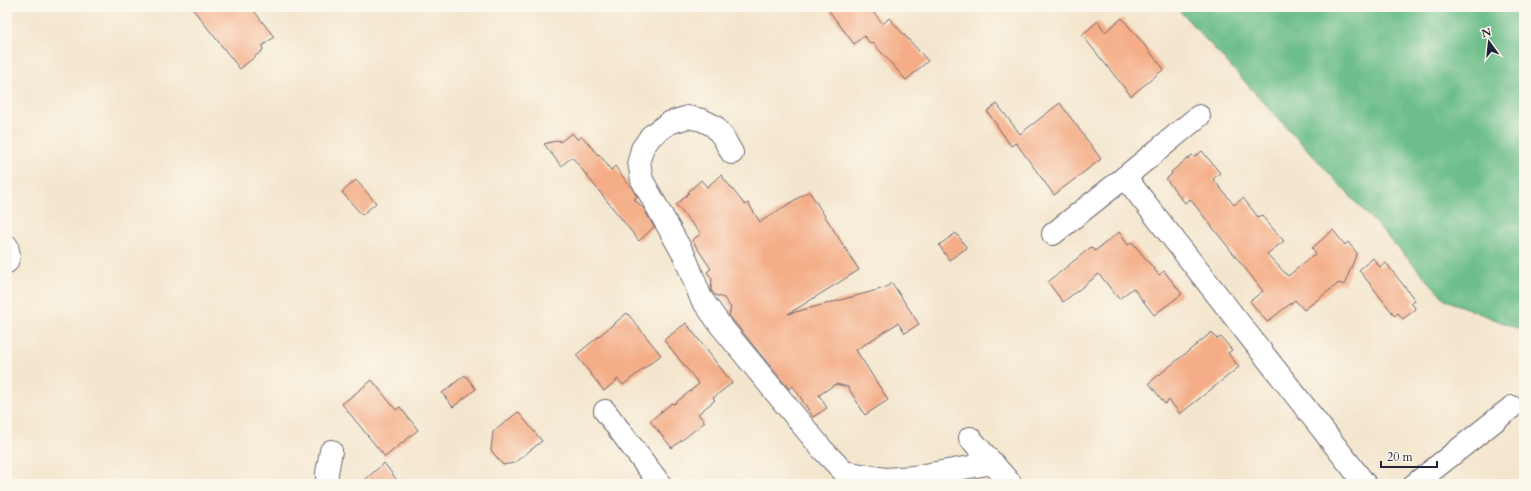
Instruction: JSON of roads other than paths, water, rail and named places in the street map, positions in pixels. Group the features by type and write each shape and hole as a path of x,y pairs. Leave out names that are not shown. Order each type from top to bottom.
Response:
{"street":[{"path":"1053,234 1126,177 1198,116"},
{"path":"732,153 714,126 702,120 688,117 669,123 651,136 642,149 639,161 642,180 685,257 701,298 812,436 849,478 886,479 913,477 993,463"},
{"path":"1126,177 1365,484"},
{"path":"7,246 9,255 7,262"},
{"path":"1416,484 1512,407"},
{"path":"605,411 660,484"},
{"path":"970,438 1011,484"},
{"path":"327,484 327,473 331,451"}]}
